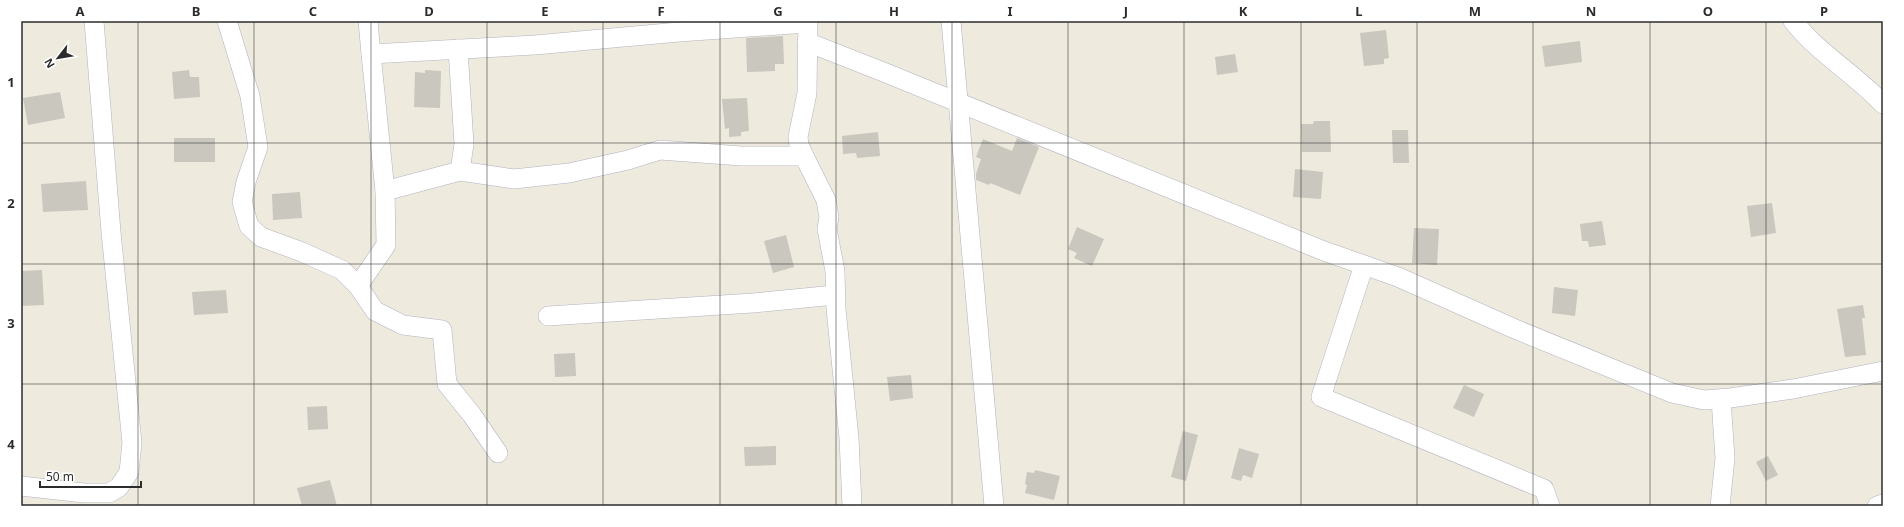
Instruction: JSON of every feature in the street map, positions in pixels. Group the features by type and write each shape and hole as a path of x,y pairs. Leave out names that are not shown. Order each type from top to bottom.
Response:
{"street":[{"path":"21,486 84,494 109,493 119,487 129,472 131,435 111,232 94,21"},
{"path":"227,21 250,96 258,147 246,182 242,202 249,226 261,237 302,252 342,270 358,286 376,311 403,325 442,330 447,384 472,414 498,453"},
{"path":"358,286 386,245 385,191 368,21"},
{"path":"951,21 994,506"},
{"path":"1793,21 1805,36 1841,68 1873,93 1883,104"},
{"path":"371,54 535,45 808,22 807,93 798,137 799,145 826,200 829,217 827,228 836,277 835,295 849,438 852,506"},
{"path":"807,42 1208,205 1398,277 1515,329 1672,393 1704,400 1721,399 1793,389 1883,371"},
{"path":"458,49 464,144 460,171"},
{"path":"385,191 460,171 514,179 569,173 628,160 660,150 776,157 804,156"},
{"path":"1364,265 1321,397 1544,489 1550,506"},
{"path":"548,316 753,303 835,295"},
{"path":"1720,506 1725,458 1721,399"},
{"path":"1877,506 1883,504"}],"building":[{"path":"1386,30 1389,58 1384,59 1384,64 1364,66 1360,33"},
{"path":"783,36 784,64 775,64 775,71 747,72 746,38"},
{"path":"1580,41 1582,62 1545,67 1542,46"},
{"path":"1235,54 1238,72 1217,75 1215,57"},
{"path":"189,70 190,77 199,77 200,97 174,99 172,72"},
{"path":"425,70 441,71 440,108 414,107 415,72 425,73"},
{"path":"60,92 65,118 28,125 23,98"},
{"path":"747,98 749,131 741,132 741,136 729,137 729,128 725,129 722,99"},
{"path":"1314,121 1330,121 1331,152 1302,152 1301,124 1313,124"},
{"path":"1392,130 1408,130 1409,163 1393,163"},
{"path":"878,132 880,156 857,158 856,153 843,154 842,136"},
{"path":"174,138 215,138 215,162 174,162"},
{"path":"1017,138 1039,147 1020,195 990,183 989,185 976,180 976,174 981,159 976,157 983,139 1012,151"},
{"path":"1295,169 1323,172 1321,199 1293,197"},
{"path":"86,181 88,210 43,212 41,184"},
{"path":"300,192 302,218 273,220 272,194"},
{"path":"1772,203 1776,233 1751,237 1747,206"},
{"path":"1602,221 1606,245 1589,247 1588,241 1582,241 1580,224"},
{"path":"1077,227 1104,239 1092,266 1074,258 1077,253 1068,249"},
{"path":"1414,228 1439,229 1437,265 1412,263"},
{"path":"786,235 794,267 773,273 764,241"},
{"path":"42,270 44,305 21,306 21,271"},
{"path":"1554,287 1578,290 1575,316 1552,313"},
{"path":"226,290 228,313 194,315 192,292"},
{"path":"1863,305 1865,318 1862,318 1866,355 1845,357 1837,309"},
{"path":"575,353 576,376 555,377 554,354"},
{"path":"911,375 913,398 890,401 887,377"},
{"path":"1464,385 1484,394 1474,417 1453,408"},
{"path":"327,406 328,429 308,430 307,407"},
{"path":"1183,431 1198,435 1186,481 1171,477"},
{"path":"776,446 776,465 745,466 744,447"},
{"path":"1239,448 1259,454 1252,478 1243,475 1241,481 1231,478"},
{"path":"1768,456 1778,475 1766,481 1756,462"},
{"path":"1035,470 1060,476 1054,500 1025,493 1027,485 1025,484 1027,472 1034,473"},
{"path":"330,480 337,506 302,506 297,488"}]}
